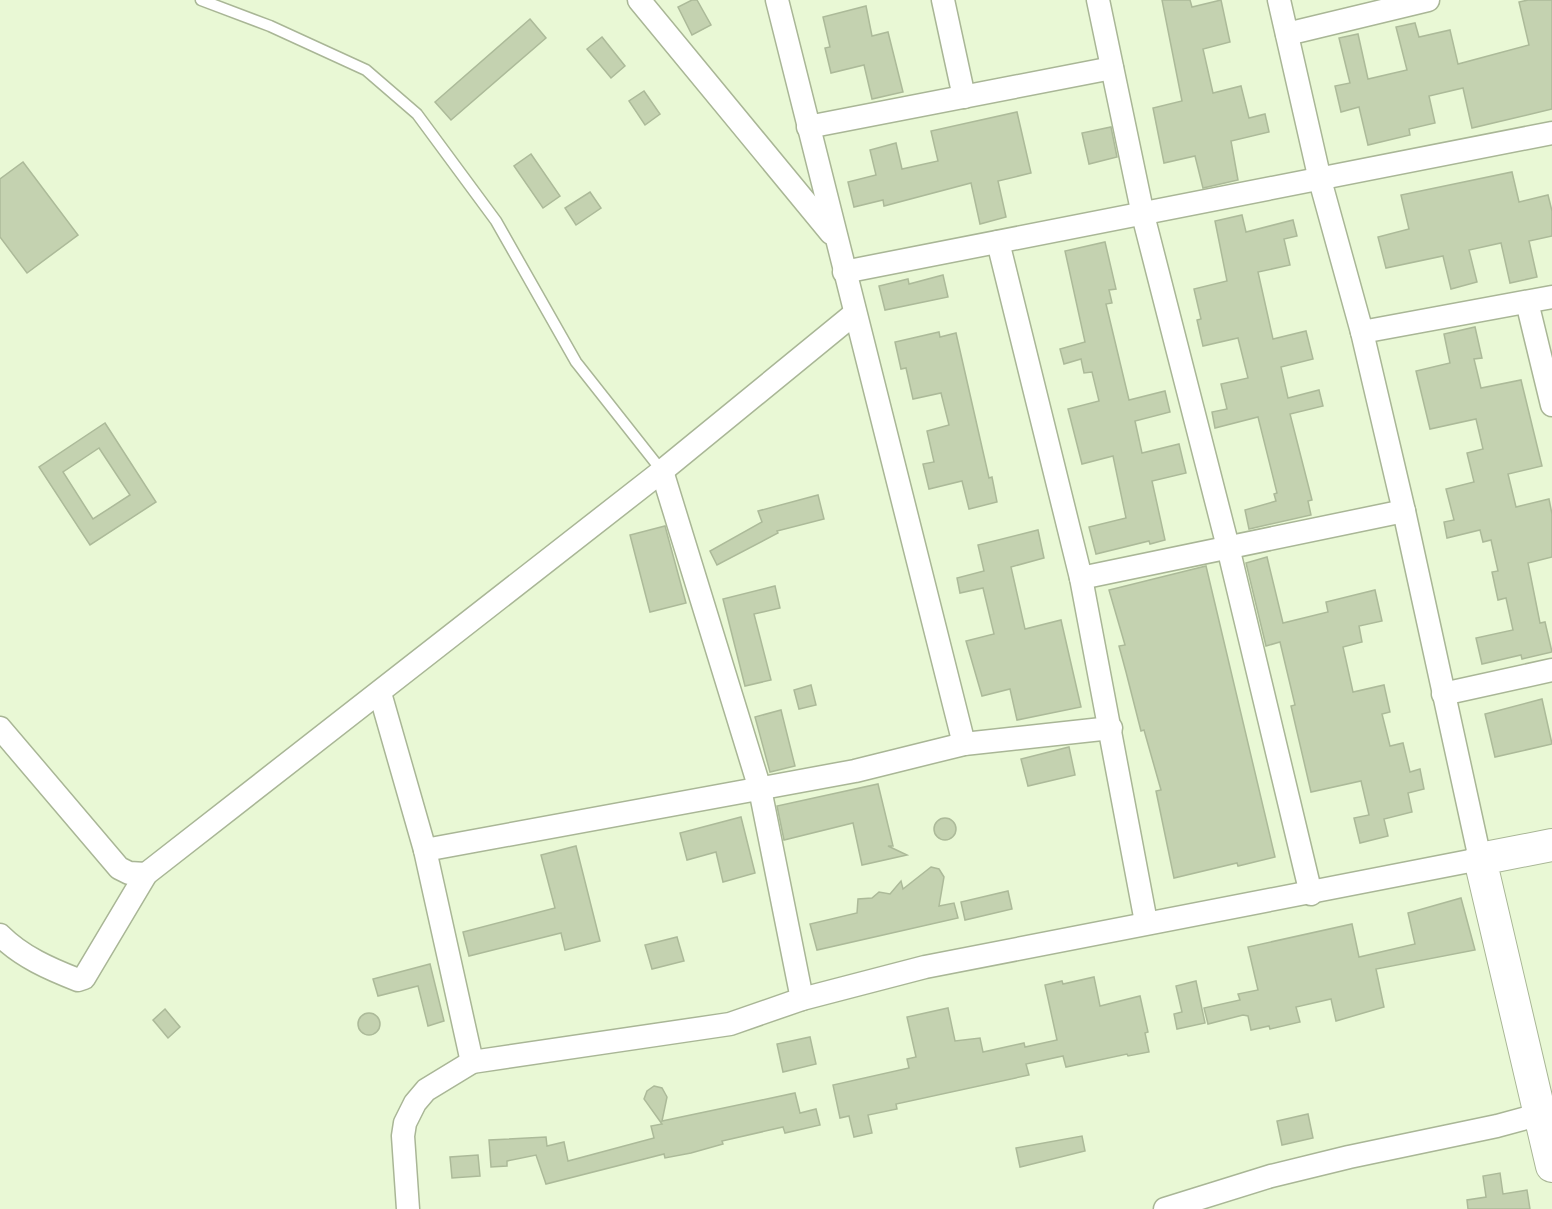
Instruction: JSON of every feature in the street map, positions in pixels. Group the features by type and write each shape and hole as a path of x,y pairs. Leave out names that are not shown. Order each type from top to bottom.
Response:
{"street":[{"path":"639,0 836,240"},
{"path":"777,0 854,314 964,744"},
{"path":"943,0 963,97"},
{"path":"1098,0 1143,215 1228,547 1311,894"},
{"path":"1279,0 1320,180 1362,332 1404,511 1480,860 1546,1112 1552,1166"},
{"path":"1287,34 1428,0"},
{"path":"808,127 1112,68"},
{"path":"844,272 1143,215 1552,132"},
{"path":"998,242 1081,578 1146,922"},
{"path":"1362,332 1552,297"},
{"path":"1527,302 1552,405"},
{"path":"0,935 9,945 46,967 81,980 89,972 146,874 662,471 854,314"},
{"path":"662,471 760,789 802,999"},
{"path":"1081,578 1404,511"},
{"path":"1443,694 1552,670"},
{"path":"380,693 425,850 472,1062"},
{"path":"0,728 118,868 129,873 146,874"},
{"path":"425,850 855,771 964,744 1111,728"},
{"path":"408,1209 403,1136 410,1112 426,1090 472,1062 730,1024 802,999 913,969 1146,922 1311,894 1552,845"},
{"path":"1166,1209 1229,1200 1349,1157 1474,1131 1546,1112"}],"lane":[{"path":"201,0 270,26 366,70 417,114 496,221 576,362 662,471"}],"building":[{"path":"697,0 711,25 692,35 678,7"},
{"path":"1162,0 1190,0 1192,7 1221,0 1230,42 1203,49 1213,93 1241,86 1249,118 1265,114 1269,132 1231,141 1238,180 1203,188 1195,156 1164,163 1153,108 1182,101"},
{"path":"1552,0 1552,109 1472,128 1463,88 1429,96 1435,123 1409,129 1410,135 1368,145 1359,107 1341,112 1335,86 1350,83 1339,38 1358,34 1368,79 1407,70 1396,27 1415,23 1419,37 1450,30 1458,64 1529,45 1519,2"},
{"path":"866,6 872,36 888,32 903,92 872,99 864,65 831,73 825,48 830,47 823,17"},
{"path":"530,19 546,38 451,120 435,102"},
{"path":"602,37 625,66 611,78 587,49"},
{"path":"644,91 660,114 645,125 629,101"},
{"path":"1017,112 1031,173 998,181 1006,217 980,224 971,183 884,206 883,200 854,207 848,182 876,175 870,150 896,143 902,169 938,161 931,131"},
{"path":"1111,127 1117,157 1089,164 1082,133"},
{"path":"531,154 560,196 543,208 514,166"},
{"path":"23,162 78,235 27,273 0,237 0,179"},
{"path":"1512,172 1519,202 1548,195 1552,211 1552,236 1529,241 1537,277 1510,283 1501,243 1469,250 1477,282 1451,289 1443,256 1386,268 1378,237 1409,229 1401,195"},
{"path":"590,192 601,208 576,225 565,208"},
{"path":"1242,215 1246,232 1293,220 1297,236 1284,239 1290,265 1258,272 1273,339 1306,331 1313,359 1281,367 1288,398 1319,390 1323,406 1290,414 1312,500 1308,501 1311,515 1249,529 1245,510 1276,501 1274,494 1277,493 1258,417 1215,428 1212,412 1227,409 1221,384 1248,378 1238,338 1203,346 1197,320 1201,319 1194,289 1227,281 1215,221"},
{"path":"1105,242 1116,289 1109,290 1112,303 1106,304 1129,400 1165,391 1170,412 1135,421 1142,453 1179,444 1186,473 1152,481 1165,540 1150,544 1149,541 1096,554 1089,527 1126,518 1113,456 1082,464 1068,409 1099,401 1092,372 1084,373 1081,359 1064,364 1060,349 1085,342 1065,251"},
{"path":"943,275 948,297 885,310 879,286 908,279 909,284"},
{"path":"1475,327 1482,358 1474,359 1481,388 1521,380 1542,466 1508,474 1516,507 1549,499 1552,514 1552,557 1528,563 1540,623 1545,622 1552,652 1522,659 1521,655 1482,664 1476,638 1513,630 1506,598 1498,600 1492,572 1498,571 1491,540 1483,542 1480,530 1447,538 1444,522 1454,520 1446,489 1474,482 1467,453 1483,449 1476,419 1430,429 1416,371 1450,363 1444,334"},
{"path":"939,332 940,337 956,333 989,478 992,477 997,502 969,509 962,481 929,489 923,464 934,462 927,431 949,425 941,393 913,399 906,368 901,369 895,342"},
{"path":"105,423 156,502 90,545 39,467","holes":["99,448 130,495 93,519 63,472"]},
{"path":"818,495 824,519 777,531 778,533 717,565 710,551 762,522 758,511"},
{"path":"665,526 686,603 650,612 630,535"},
{"path":"1038,530 1044,558 1011,567 1025,629 1061,620 1081,707 1017,720 1010,689 982,696 966,641 994,634 983,588 960,593 957,578 984,571 978,545"},
{"path":"1267,557 1283,623 1328,612 1326,602 1375,590 1382,621 1359,626 1362,642 1343,647 1353,692 1384,685 1390,712 1382,714 1390,746 1403,743 1410,772 1420,769 1424,789 1408,793 1412,812 1384,819 1388,836 1360,843 1354,818 1369,815 1361,781 1311,792 1291,706 1295,705 1280,642 1266,646 1246,563"},
{"path":"1206,566 1275,857 1238,866 1237,863 1174,878 1156,791 1161,790 1144,730 1141,731 1119,646 1125,645 1109,590"},
{"path":"775,586 780,608 754,614 771,680 745,686 723,599"},
{"path":"811,685 816,705 799,709 794,690"},
{"path":"1542,699 1552,744 1495,757 1485,714"},
{"path":"781,710 795,766 770,772 755,717"},
{"path":"1069,747 1075,775 1028,786 1021,759"},
{"path":"878,784 893,846 888,846 907,855 862,865 853,823 784,840 777,806"},
{"path":"741,817 755,873 723,882 716,852 687,860 680,833"},
{"path":"945,818 953,821 956,829 953,837 945,840 937,837 934,829 937,821"},
{"path":"576,846 600,941 565,950 561,933 469,956 463,932 555,908 541,855"},
{"path":"931,867 939,869 944,877 939,906 954,903 958,918 817,950 810,924 857,913 858,899 872,898 879,892 890,894 901,881 903,889"},
{"path":"1008,891 1012,909 965,920 961,902"},
{"path":"1461,898 1475,950 1376,969 1384,1007 1336,1021 1331,999 1296,1007 1300,1022 1270,1029 1269,1026 1251,1030 1248,1016 1243,1015 1208,1024 1204,1008 1240,1000 1238,994 1258,990 1248,947 1352,924 1359,957 1415,944 1408,913"},
{"path":"677,937 684,961 652,969 645,945"},
{"path":"430,964 444,1021 428,1026 418,986 378,996 373,979"},
{"path":"1094,977 1100,1006 1140,996 1148,1032 1145,1033 1149,1052 1128,1056 1127,1054 1066,1067 1063,1056 1026,1064 1029,1075 896,1104 897,1109 868,1115 872,1133 854,1137 849,1116 840,1118 833,1085 909,1068 907,1059 916,1057 907,1017 948,1008 955,1041 980,1038 983,1052 1024,1043 1025,1047 1057,1040 1045,985 1062,981 1063,984"},
{"path":"1196,981 1205,1023 1177,1029 1174,1014 1182,1012 1176,986"},
{"path":"165,1009 180,1027 168,1038 153,1020"},
{"path":"369,1013 377,1016 380,1024 377,1032 369,1035 361,1032 358,1024 361,1016"},
{"path":"810,1037 816,1064 783,1072 777,1044"},
{"path":"654,1086 662,1088 667,1097 662,1121 795,1093 800,1113 816,1109 820,1125 785,1133 783,1127 722,1141 723,1144 691,1153 665,1158 664,1154 546,1184 536,1155 507,1161 507,1166 491,1167 489,1140 546,1137 547,1146 564,1142 568,1161 654,1138 651,1126 662,1124 644,1099 647,1091"},
{"path":"1308,1114 1313,1138 1282,1145 1277,1121"},
{"path":"1082,1136 1085,1151 1020,1167 1016,1148"},
{"path":"478,1155 480,1176 452,1178 450,1157"},
{"path":"1500,1173 1503,1194 1527,1190 1530,1209 1468,1209 1467,1200 1486,1197 1483,1176"}]}
